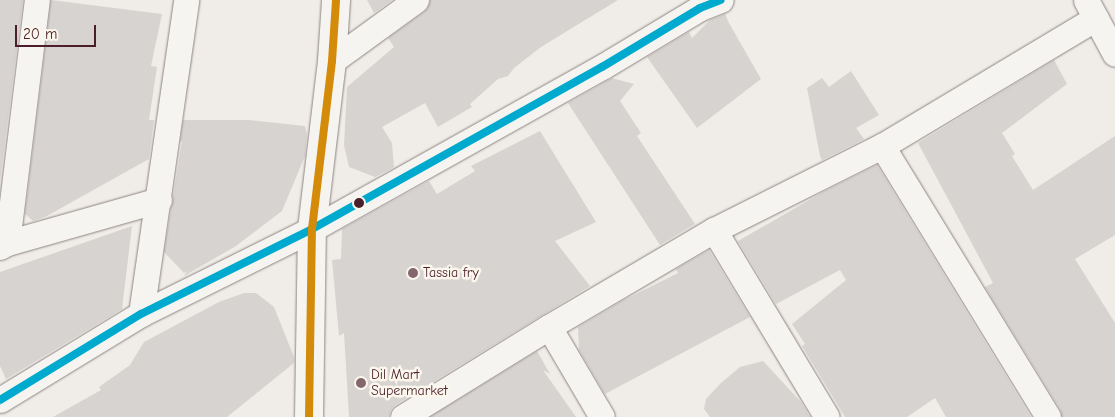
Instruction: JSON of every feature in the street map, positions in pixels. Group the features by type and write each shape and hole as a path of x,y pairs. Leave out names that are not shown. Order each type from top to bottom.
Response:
{"street":[{"path":"37,0 3,245 159,200"},
{"path":"141,314 159,200 186,0"},
{"path":"309,417 312,229 332,61 336,0"},
{"path":"332,61 416,0"},
{"path":"0,400 141,314 312,229 602,67 700,8 721,0"},
{"path":"403,417 549,327 714,230 882,146 1091,9 1115,54"},
{"path":"882,146 1048,417"},
{"path":"714,230 827,417"},
{"path":"549,327 602,417"}],"building":[{"path":"0,0 23,0 0,182"},
{"path":"51,0 162,14 151,66 157,67 149,120 154,120 149,159 45,217 33,221 25,214"},
{"path":"367,0 392,0 374,13"},
{"path":"430,0 618,0 541,47 514,68 508,76 498,79 470,104 472,107 438,127 425,103 382,127 392,143 394,167 375,177 349,167 344,145 347,87 394,47 388,38 424,12"},
{"path":"725,14 761,79 697,128 647,57 689,32 692,38 710,20"},
{"path":"1054,60 1067,84 1002,133 1015,154 1012,156 1033,190 1115,136 1115,235 1075,259 1115,323 1115,417 1062,417 1060,409 985,287 993,283 918,143"},
{"path":"851,71 879,115 856,128 864,139 822,160 807,88 822,78 829,87"},
{"path":"612,78 634,84 620,101 641,133 637,136 695,224 660,245 568,103"},
{"path":"183,120 249,120 305,126 307,135 305,156 282,211 236,246 184,276 187,271 184,273 164,252 182,141 180,142"},
{"path":"540,131 596,222 555,241 590,286 395,405 389,417 349,417 344,333 339,336 332,260 341,259 342,229 429,181 437,194 475,171 471,166"},
{"path":"877,165 1031,417 946,417 935,398 907,417 845,417 802,346 805,344 792,324 846,280 840,270 776,304 738,241 823,192"},
{"path":"132,226 122,309 6,379 0,366 0,272"},
{"path":"709,250 750,317 605,394 579,350 578,327 622,301 678,273 676,269"},
{"path":"244,293 256,293 274,307 294,357 294,363 227,417 53,417 101,390 99,387 130,365 144,342 219,302"},
{"path":"537,351 550,374 543,370 576,417 430,417"},
{"path":"763,361 801,402 810,417 710,417 704,409 706,399 721,383 740,367"}],"transit line":[{"path":"309,417 312,229 332,61 336,0"},
{"name":"20","path":"0,400 141,314 312,229 602,67 700,8 721,0"}],"place":[{"name":"Tassia fry","path":"413,273"},
{"name":"Dil Mart Supermarket","path":"361,383"}]}
